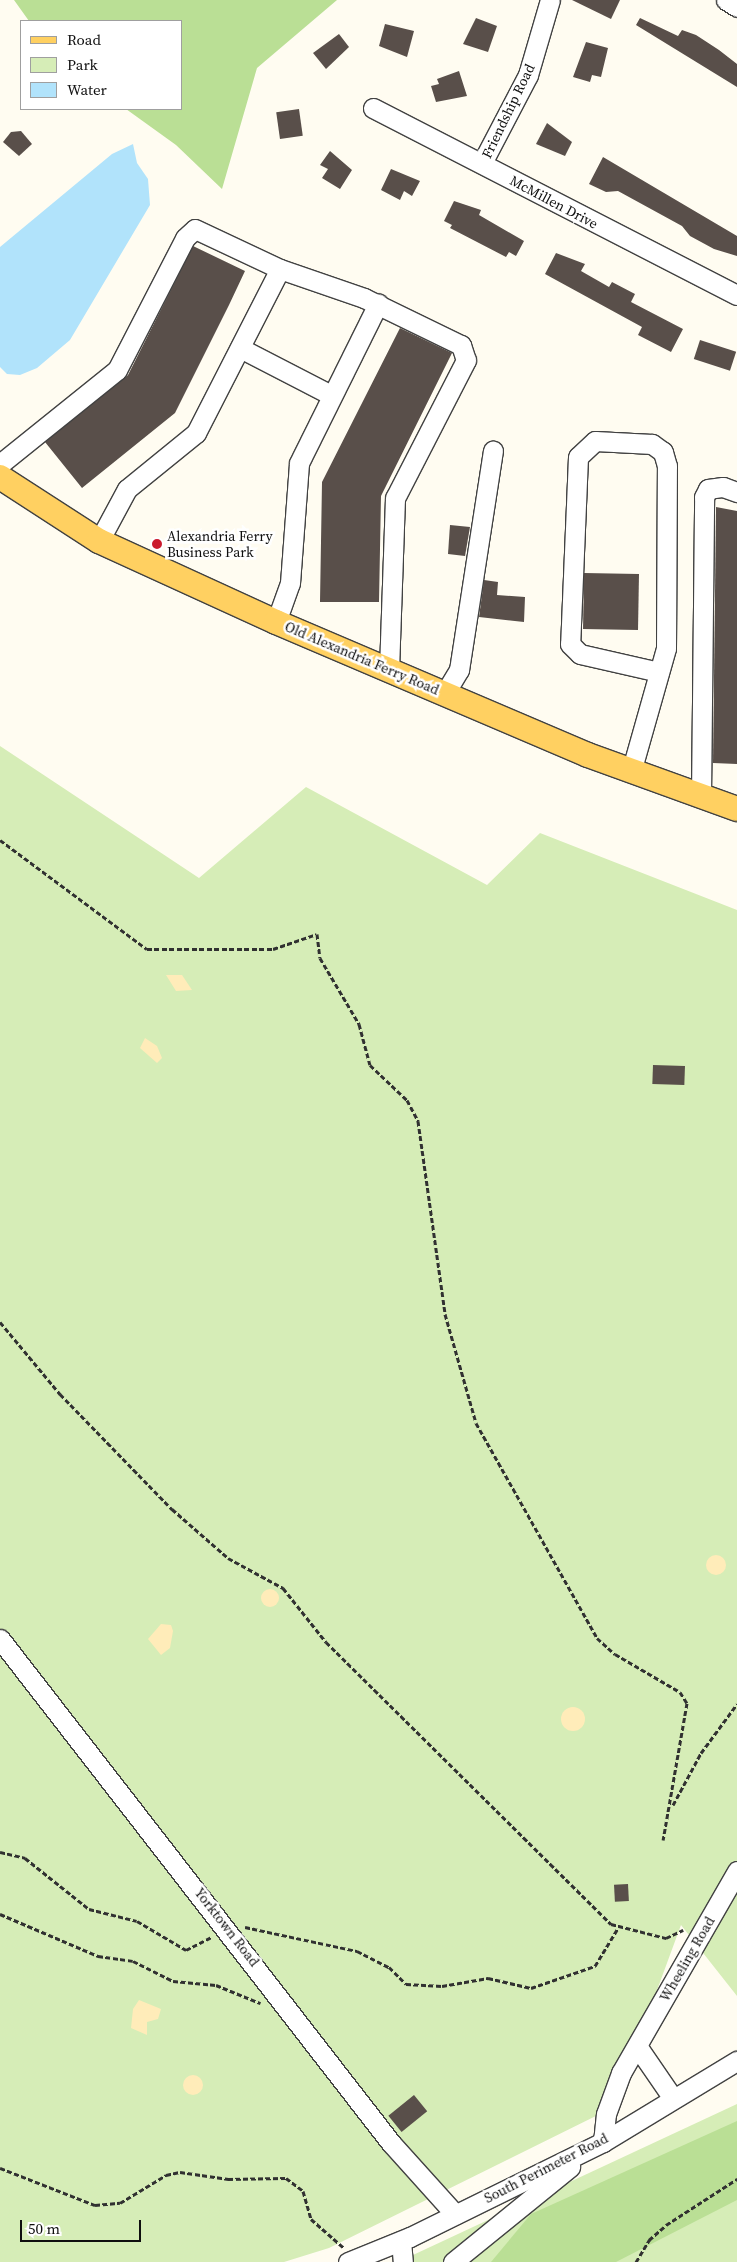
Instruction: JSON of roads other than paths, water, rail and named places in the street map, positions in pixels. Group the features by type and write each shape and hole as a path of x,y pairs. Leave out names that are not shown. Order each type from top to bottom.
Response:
{"main road":[{"name":"Old Alexandria Ferry Road","path":"0,477 100,541 276,622 631,772 737,809"}],"street":[{"name":"Friendship Road","path":"482,163 528,75 550,0"},
{"path":"726,0 737,7"},
{"name":"McMillen Drive","path":"373,108 737,295"},
{"path":"0,464 117,370 188,231 199,230 280,268 378,304 461,345 466,354 395,498 388,670"},
{"path":"100,541 127,489 196,433 280,268"},
{"path":"276,622 290,582 298,463 378,304"},
{"path":"240,348 331,395"},
{"path":"631,772 666,648 667,466 664,452 652,444 595,441 578,457 570,644 574,650 659,672"},
{"path":"445,693 458,670 493,452"},
{"path":"701,797 704,497 708,489 723,487 737,492"},
{"name":"Yorktown Road","path":"0,1639 230,1929 391,2143 455,2214"},
{"name":"Wheeling Road","path":"598,2144 606,2114 637,2046 737,1871"},
{"path":"637,2046 672,2096"},
{"name":"South Perimeter Road","path":"347,2256 401,2241 598,2144 672,2096 737,2061"},
{"path":"453,2262 598,2144"},
{"path":"401,2241 403,2262"}],"water":[{"path":"133,144 137,163 148,179 150,205 70,340 37,368 20,375 7,374 0,367 0,247 112,154"}],"place":[{"name":"Alexandria Ferry Business Park","path":"157,544"}]}
